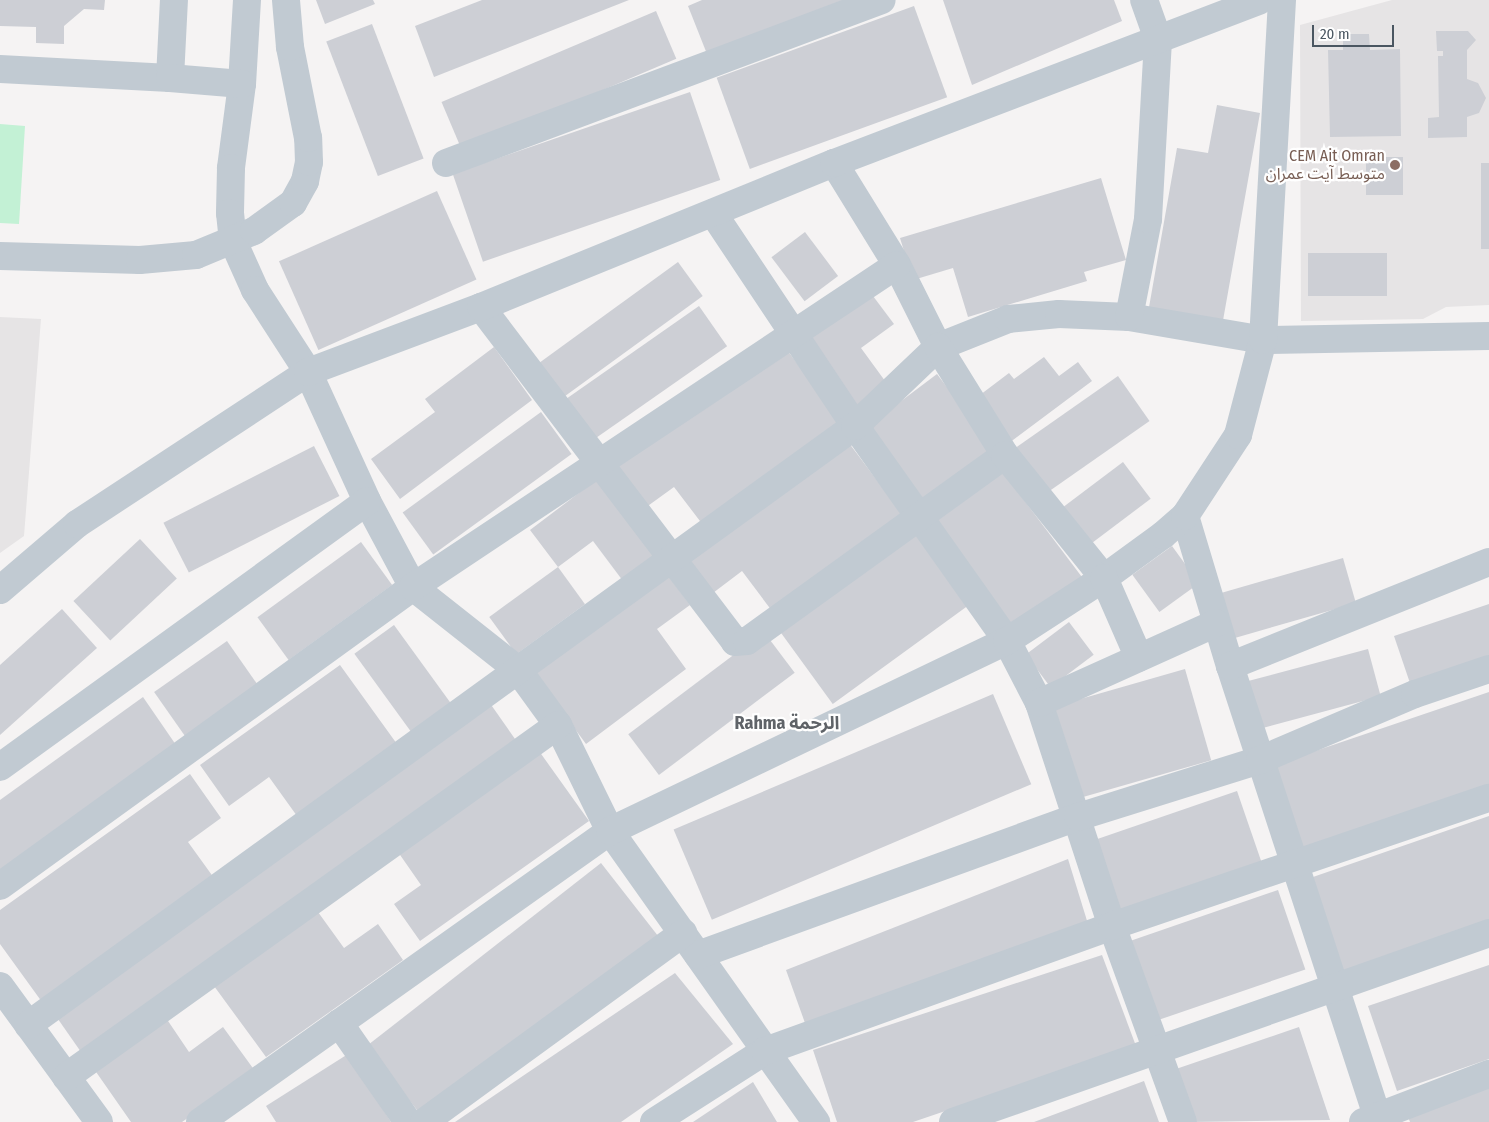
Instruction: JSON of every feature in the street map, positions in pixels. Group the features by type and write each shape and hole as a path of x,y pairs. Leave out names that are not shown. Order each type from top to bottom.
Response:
{"street":[{"path":"170,78 174,0"},
{"path":"247,0 242,84 231,168 233,242 255,290 308,372 367,501 413,587 518,670 558,725 610,831 816,1122"},
{"path":"0,256 171,259 196,255 233,242 270,222 293,203 305,181 309,162 308,138 290,47 286,0"},
{"path":"446,163 881,0"},
{"path":"1129,317 1148,219 1158,40 1144,0"},
{"path":"0,590 77,524 308,372 481,306 834,163 1260,0"},
{"path":"200,1122 610,831 1007,642 1104,578 1185,516 1238,435 1263,340 1282,0"},
{"path":"0,69 170,78 242,84"},
{"path":"834,163 897,265 938,347 1005,455 1104,578 1139,658"},
{"path":"713,213 855,426 922,517 1007,642 1039,703 1078,817 1112,926 1183,1122"},
{"path":"0,886 413,587 601,464 897,265"},
{"path":"481,306 735,642 746,641 922,517 1005,455"},
{"path":"28,1025 855,426 938,347 1008,319 1059,314 1129,317 1263,340 1489,336"},
{"path":"0,766 367,501"},
{"path":"1185,516 1216,623 1334,985 1373,1120 1489,1074"},
{"path":"1230,666 1489,562"},
{"path":"1039,703 1216,623"},
{"path":"698,955 1078,817 1260,760 1415,694 1489,669"},
{"path":"66,1077 558,725"},
{"path":"654,1122 765,1051 1112,926 1295,866 1489,798"},
{"path":"424,1122 683,933"},
{"path":"954,1122 1334,985 1489,933"},
{"path":"0,986 99,1122"},
{"path":"340,1023 408,1122"}],"shaded area":[{"name":"CEM Ait Omran متوسط آيت عمران","path":"1392,0 1489,0 1489,305 1446,307 1423,319 1301,321 1300,25"},
{"path":"0,317 41,319 24,536 0,553"}],"green space":[{"path":"0,124 25,126 19,224 0,223"}],"building":[{"path":"0,0 105,0 104,10 84,9 64,26 64,44 36,43 36,27 0,26"},
{"path":"316,0 373,0 375,4 325,24"},
{"path":"482,0 629,0 434,77 415,26"},
{"path":"702,0 845,0 707,54 688,6"},
{"path":"943,0 1114,0 1122,21 972,85"},
{"path":"914,6 947,97 750,169 717,78"},
{"path":"656,11 676,59 462,150 442,102"},
{"path":"372,24 424,158 378,176 326,42"},
{"path":"1436,31 1468,31 1476,40 1467,50 1467,79 1478,83 1486,98 1479,113 1467,117 1467,137 1428,138 1428,118 1439,117 1438,56 1443,56 1443,51 1437,51"},
{"path":"1343,34 1369,34 1370,50 1400,49 1401,136 1330,137 1328,50 1343,50"},
{"path":"690,92 720,180 483,262 453,174"},
{"path":"1217,105 1260,113 1222,326 1148,313 1177,148 1208,153"},
{"path":"1366,157 1403,157 1403,195 1366,195"},
{"path":"1481,163 1489,163 1489,249 1481,249"},
{"path":"1101,178 1126,260 1084,272 1087,281 968,317 953,268 913,280 900,238"},
{"path":"437,191 476,280 318,350 279,261"},
{"path":"805,232 838,276 805,301 771,257"},
{"path":"1308,253 1387,253 1387,296 1308,296"},
{"path":"678,262 703,296 560,399 536,365"},
{"path":"867,288 894,324 861,348 888,385 853,411 800,339"},
{"path":"699,306 727,346 589,442 561,402"},
{"path":"782,343 841,423 703,525 674,487 645,508 615,468"},
{"path":"494,347 532,400 400,499 371,459 435,412 425,399"},
{"path":"1044,357 1059,376 1078,362 1092,381 1009,443 976,398 1009,373 1014,379"},
{"path":"937,374 994,449 919,505 863,430"},
{"path":"1118,376 1150,421 1043,496 1012,451"},
{"path":"541,412 572,454 433,555 403,513"},
{"path":"846,439 902,514 772,611 742,571 709,596 683,561"},
{"path":"314,446 339,496 189,573 163,523"},
{"path":"1123,462 1151,499 1086,547 1058,511"},
{"path":"999,467 1083,578 1015,629 931,518"},
{"path":"600,477 658,555 623,581 593,541 558,567 530,530"},
{"path":"915,528 970,604 833,704 777,628"},
{"path":"140,539 177,578 110,641 73,601"},
{"path":"361,542 392,585 289,660 257,617"},
{"path":"1172,546 1199,583 1159,612 1132,575"},
{"path":"1343,558 1356,603 1235,638 1222,593"},
{"path":"558,567 585,604 516,654 489,617"},
{"path":"664,570 690,605 657,629 686,669 586,744 531,669"},
{"path":"1489,604 1489,663 1412,689 1394,636"},
{"path":"62,609 97,648 0,735 0,665"},
{"path":"1069,622 1094,655 1051,687 1026,654"},
{"path":"394,625 451,703 411,732 354,654"},
{"path":"764,632 795,673 659,775 628,734"},
{"path":"227,641 259,686 186,737 154,692"},
{"path":"1368,649 1381,696 1260,729 1247,681"},
{"path":"340,665 397,744 297,816 269,777 229,806 200,765"},
{"path":"1185,669 1211,760 1080,798 1054,706"},
{"path":"1489,692 1489,790 1304,853 1274,765"},
{"path":"993,694 1031,784 712,920 674,830"},
{"path":"143,697 176,745 0,870 0,800"},
{"path":"487,699 519,744 80,1051 49,1006"},
{"path":"539,751 589,821 420,941 394,904 421,885 398,852"},
{"path":"190,774 221,818 188,842 214,878 42,1002 0,944 0,910"},
{"path":"1237,791 1262,864 1117,914 1092,841"},
{"path":"1489,816 1489,922 1343,973 1313,877"},
{"path":"1068,859 1088,924 805,1023 786,970"},
{"path":"601,863 659,937 425,1120 367,1046"},
{"path":"1278,890 1305,969 1156,1021 1129,941"},
{"path":"318,912 344,948 378,924 403,960 266,1057 214,986"},
{"path":"1102,955 1136,1046 913,1122 837,1122 813,1050"},
{"path":"1489,965 1489,1059 1397,1091 1368,1006"},
{"path":"675,973 733,1044 621,1122 455,1122"},
{"path":"166,1018 189,1052 223,1027 255,1071 182,1122 131,1122 94,1069"},
{"path":"1299,1027 1330,1120 1191,1122 1173,1070"},
{"path":"348,1054 391,1122 276,1122 266,1106"},
{"path":"1144,1081 1159,1122 1034,1122"},
{"path":"753,1082 777,1122 693,1122"},
{"path":"1489,1086 1489,1122 1410,1122 1407,1114"}],"place":[{"name":"CEM Ait Omran متوسط آيت عمران","path":"1395,165"}],"district":[{"name":"Rahma الرحمة","path":"787,723"}]}
